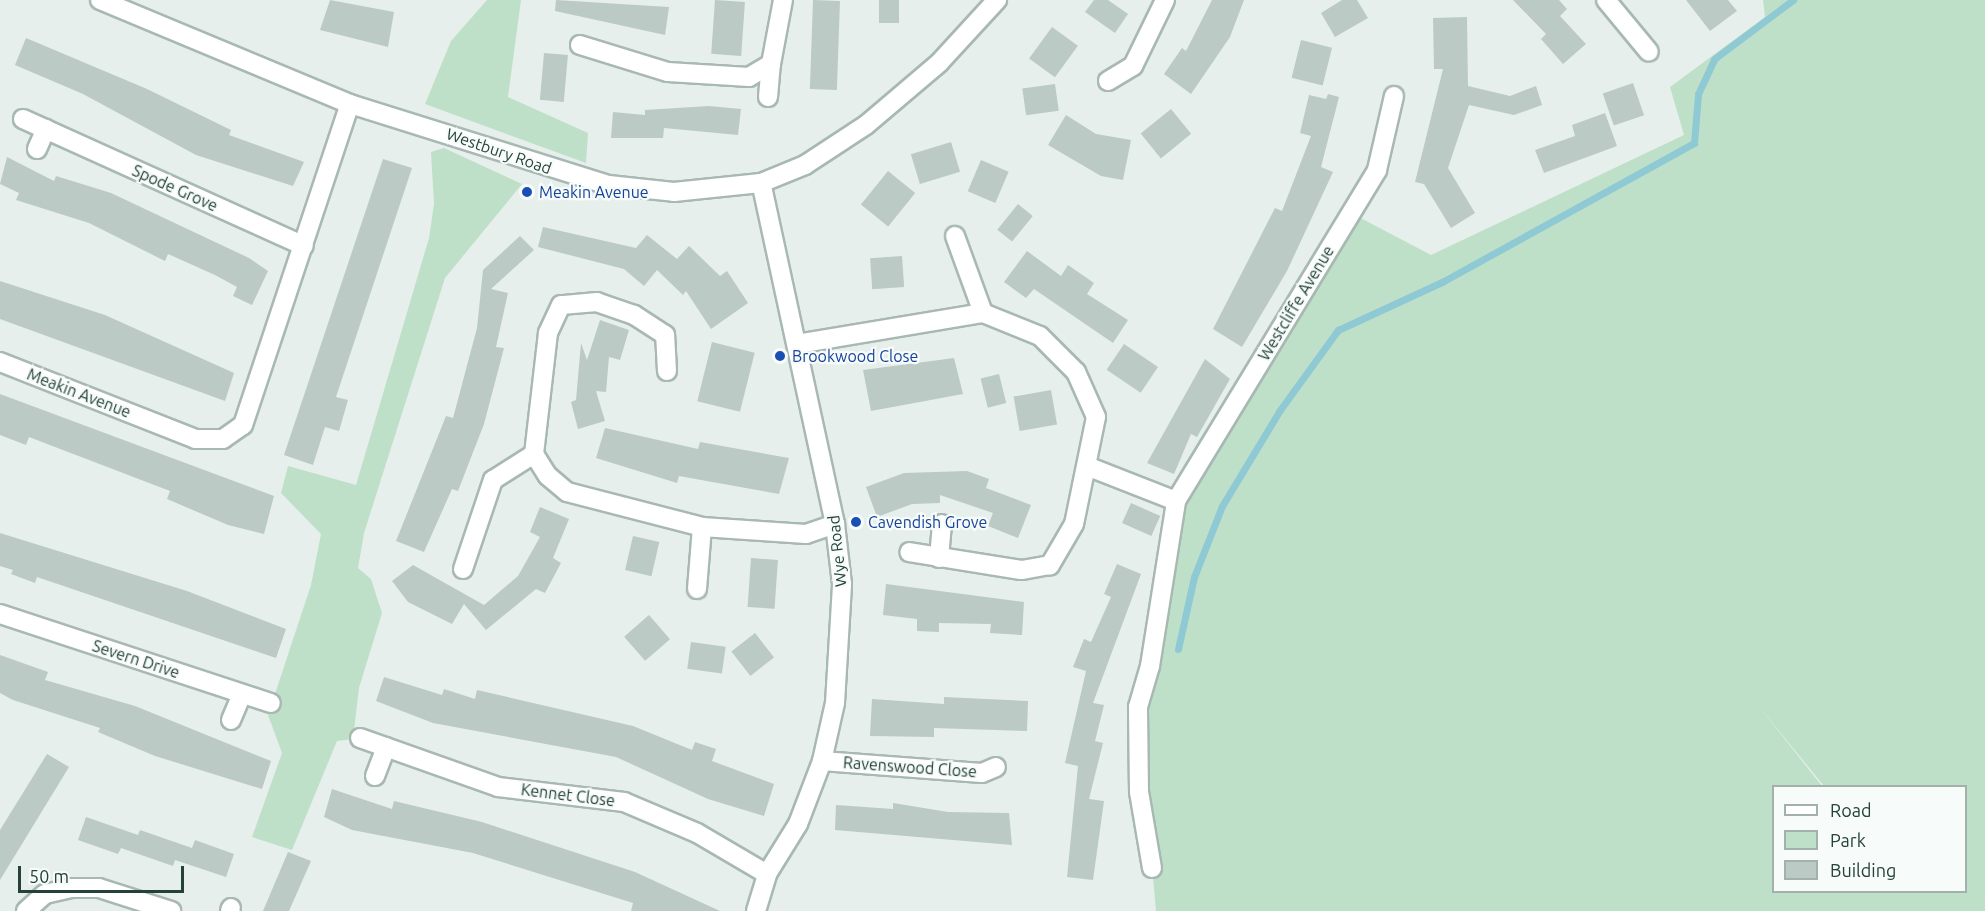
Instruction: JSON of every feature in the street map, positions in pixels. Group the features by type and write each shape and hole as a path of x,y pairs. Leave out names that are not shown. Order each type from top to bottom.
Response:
{"street":[{"path":"768,97 771,64 783,0"},
{"path":"1108,81 1133,66 1166,0"},
{"path":"1606,0 1649,52"},
{"name":"Westbury Road","path":"112,2 350,104 609,185 674,192 761,183 805,165 866,125 939,63 992,2"},
{"path":"580,45 668,72 749,77 771,64"},
{"name":"Westcliffe Avenue","path":"1152,868 1139,792 1138,707 1150,666 1176,501 1380,164 1394,96"},
{"name":"Meakin Avenue","path":"0,362 195,439 223,439 249,416 350,104"},
{"name":"Spode Grove","path":"23,119 304,246"},
{"path":"37,149 45,129"},
{"name":"Wye Road","path":"756,911 767,874 798,824 822,761 840,648 842,584 835,524 761,183"},
{"path":"955,236 983,313"},
{"path":"667,371 665,335 634,315 597,302 561,305 548,333 534,454 567,492 702,527 806,534 835,524"},
{"path":"797,344 983,313 1040,336 1076,372 1096,417 1089,467 1074,524 1050,565 1021,570 909,552"},
{"path":"463,568 493,480 534,454"},
{"path":"1089,467 1176,501"},
{"path":"939,558 942,524"},
{"path":"697,589 702,527"},
{"name":"Severn Drive","path":"0,614 271,704"},
{"path":"231,720 242,694"},
{"name":"Kennet Close","path":"360,738 498,787 624,802 698,833 767,874"},
{"path":"375,776 386,747"},
{"name":"Ravenswood Close","path":"822,761 982,774 996,767"},
{"path":"27,911 45,894 70,888 99,888 171,911"}],"green space":[{"path":"487,0 521,0 508,97 588,133 586,163 425,104 451,41"},
{"path":"1763,0 1985,0 1985,911 1156,911 1138,707 1176,501 1351,213 1431,255 1684,135 1670,87 1765,17"},
{"path":"444,148 522,184 445,278 364,533 358,568 371,579 382,613 359,688 353,739 337,741 292,850 252,837 282,753 268,715 311,585 321,534 281,493 288,466 356,485 429,238 434,204 431,152"}],"building":[{"path":"330,0 394,12 388,47 320,30"},
{"path":"556,0 669,7 665,35 555,11"},
{"path":"715,0 745,2 741,56 711,54"},
{"path":"813,0 840,1 837,90 810,89"},
{"path":"879,0 899,0 899,23 879,23"},
{"path":"1094,0 1108,0 1128,14 1115,33 1085,12"},
{"path":"1212,0 1244,0 1230,37 1191,94 1164,74 1182,48 1186,51"},
{"path":"1342,0 1357,0 1368,18 1335,37 1321,13"},
{"path":"1513,0 1559,0 1567,9 1560,16 1586,44 1563,64 1541,39 1546,34"},
{"path":"1686,0 1728,0 1737,11 1710,31"},
{"path":"1467,17 1468,86 1510,96 1536,86 1542,105 1514,115 1469,105 1448,168 1475,213 1451,228 1424,184 1415,182 1443,69 1434,69 1433,18"},
{"path":"1052,27 1078,46 1055,77 1029,59"},
{"path":"26,38 147,89 231,130 229,135 304,162 293,186 196,155 83,94 15,65"},
{"path":"1301,40 1332,48 1323,86 1292,78"},
{"path":"544,53 568,55 564,102 540,100"},
{"path":"1633,83 1644,115 1614,126 1603,93"},
{"path":"1055,84 1059,111 1026,115 1022,89"},
{"path":"1328,94 1339,97 1321,167 1333,172 1287,271 1242,347 1213,329 1275,208 1282,211 1311,136 1300,133 1309,95 1326,99"},
{"path":"709,106 741,109 738,135 664,128 663,138 611,138 613,112 645,115 645,110"},
{"path":"1171,109 1191,134 1161,158 1141,134"},
{"path":"1605,113 1617,146 1544,173 1535,150 1575,136 1572,125"},
{"path":"1066,115 1096,134 1131,140 1123,180 1101,176 1048,145"},
{"path":"951,142 960,172 920,184 911,154"},
{"path":"7,157 54,181 56,176 111,193 249,258 268,271 252,305 233,296 237,287 168,254 165,261 89,223 16,200 19,193 0,184"},
{"path":"383,159 412,168 336,397 348,400 339,431 325,427 313,465 284,455"},
{"path":"981,160 1009,172 995,203 968,191"},
{"path":"888,171 915,193 888,226 861,204"},
{"path":"1018,204 1033,216 1012,242 997,230"},
{"path":"543,227 636,248 647,235 677,259 689,246 720,276 727,271 748,303 711,329 686,291 683,295 657,270 644,286 624,269 538,247"},
{"path":"520,236 534,250 491,289 508,293 496,347 504,348 484,424 458,491 452,489 424,552 396,541 446,416 453,418 477,328 483,270"},
{"path":"1027,251 1061,276 1068,265 1094,283 1087,294 1128,320 1113,343 1034,289 1026,298 1004,282"},
{"path":"902,256 904,287 872,289 870,258"},
{"path":"0,281 105,315 234,373 225,401 0,319"},
{"path":"600,320 629,330 620,360 609,357 606,392 596,391 605,421 578,429 571,402 576,400 581,343 587,360"},
{"path":"712,342 755,353 740,412 697,401"},
{"path":"1124,344 1158,367 1141,393 1107,370"},
{"path":"954,358 963,394 871,411 863,370"},
{"path":"1205,359 1230,379 1197,437 1191,434 1174,474 1147,463"},
{"path":"999,374 1006,403 988,408 981,379"},
{"path":"1051,390 1057,424 1020,431 1014,397"},
{"path":"0,394 274,496 264,534 228,525 167,499 170,491 29,437 26,445 0,435"},
{"path":"605,428 698,449 700,442 789,458 779,494 679,476 677,483 596,458"},
{"path":"967,471 989,479 986,488 1031,505 1018,538 988,526 993,513 940,495 940,503 912,504 877,517 866,487 904,473"},
{"path":"1131,503 1160,516 1151,536 1122,523"},
{"path":"540,507 569,519 553,558 561,563 545,593 536,589 486,630 464,604 452,624 408,602 392,581 413,565 484,605 518,576 540,537 530,532"},
{"path":"0,533 187,591 286,629 276,658 37,577 35,583 11,574 13,570 0,566"},
{"path":"633,536 659,542 651,576 625,570"},
{"path":"751,558 778,560 775,609 748,607"},
{"path":"1117,564 1141,574 1093,703 1104,705 1095,741 1103,743 1089,799 1104,801 1093,880 1067,877 1078,766 1065,763 1086,671 1073,667 1084,639 1091,642 1111,597 1104,594"},
{"path":"886,584 1024,602 1022,635 990,633 991,624 939,623 939,632 917,631 917,619 883,615"},
{"path":"649,615 670,639 645,661 624,637"},
{"path":"755,633 774,657 750,676 731,651"},
{"path":"691,642 726,647 722,674 687,669"},
{"path":"0,655 48,672 45,680 135,706 271,761 262,789 155,756 98,732 100,728 13,700 0,693"},
{"path":"384,677 442,695 444,689 475,699 477,690 633,726 692,750 695,742 716,749 712,761 774,784 764,816 708,799 616,757 433,723 376,701"},
{"path":"944,697 1028,701 1027,731 934,728 934,737 870,736 872,699 944,704"},
{"path":"47,754 69,767 0,880 0,830"},
{"path":"332,789 392,809 394,801 482,822 635,872 720,911 631,911 633,903 473,853 352,830 324,817"},
{"path":"893,803 948,812 1009,813 1012,845 835,830 836,805 893,809"},
{"path":"86,817 138,835 140,830 192,848 195,840 234,854 226,877 175,860 173,866 121,848 118,854 78,840"},
{"path":"288,852 311,861 289,911 263,911"}],"waterway":[{"path":"1178,649 1194,577 1222,506 1280,410 1338,330 1442,282 1694,143 1698,94 1714,59 1793,0"}],"place":[{"name":"Meakin Avenue","path":"527,192"},
{"name":"Brookwood Close","path":"780,356"},
{"name":"Cavendish Grove","path":"856,522"}]}
